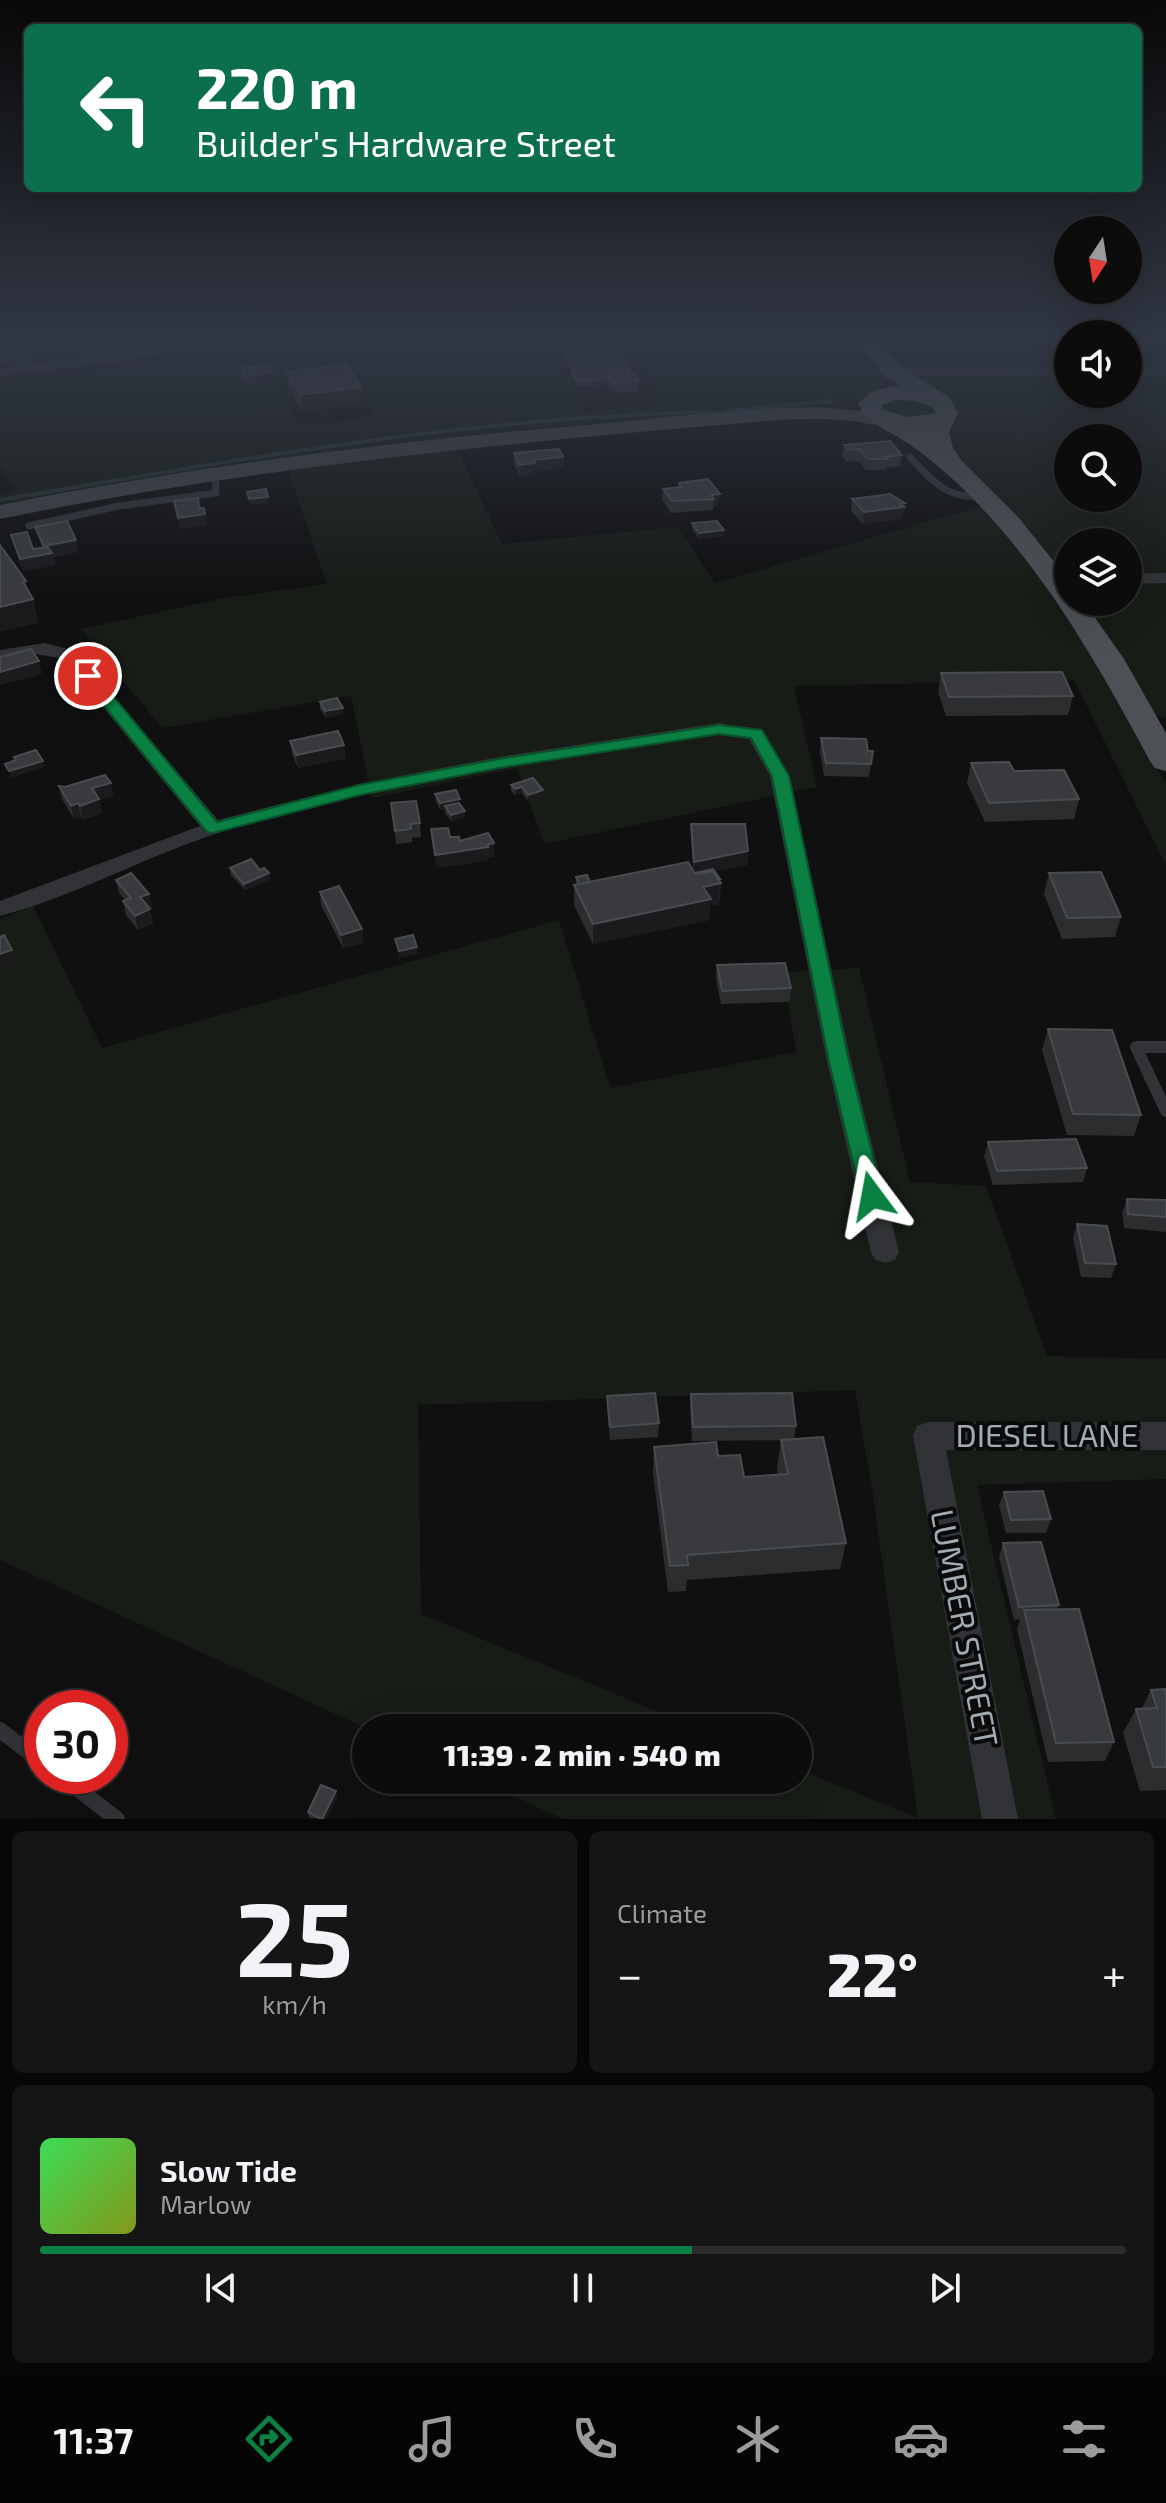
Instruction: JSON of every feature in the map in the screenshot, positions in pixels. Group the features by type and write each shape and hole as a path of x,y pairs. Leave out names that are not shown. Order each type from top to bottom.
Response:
{"main road":[{"path":"0,512 55,510 215,472 527,435 664,425"},
{"path":"902,425 949,460 987,495 1054,577"},
{"path":"938,425 937,439 949,460"},
{"path":"1082,616 1166,761"}],"street":[{"path":"1142,579 1166,578"},
{"path":"0,655 26,648 53,647 70,655 213,828"},
{"path":"0,909 213,828 359,790 499,763 719,729 756,734 780,776 838,1057 885,1252"},
{"name":"DIESEL LANE","path":"928,1436 1166,1436"},
{"name":"LUMBER STREET","path":"928,1436 1000,1819"}],"lane":[{"path":"910,457 945,494 965,499 987,495"},
{"path":"29,526 55,510"},
{"path":"1166,1047 1136,1047 1166,1111"},
{"path":"0,1730 24,1748"},
{"path":"84,1794 117,1819"}],"shaded area":[{"path":"0,425 654,425 457,449 502,544 677,527 715,583 985,505 1054,597 1054,616 1068,616 1082,635 1166,784 1166,865 1074,680 794,686 817,787 544,844 517,768 372,798 351,696 162,728 81,629 224,598 327,584 287,467 0,512 0,494 17,490 0,467"},
{"path":"948,425 1054,425 1054,512 1142,512 1142,425 1166,425 1166,718 1153,714 1090,616 1142,616 1142,528 1054,528 1054,566 1004,504 947,446"},
{"path":"33,906 102,1048 559,920 610,1088 796,1052 783,972 859,968 910,1182 986,1186 1047,1356 1166,1359 1166,1479 977,1485 1056,1819 563,1819 509,1794 812,1794 812,1775 918,1818 872,1489 855,1390 418,1405 421,1614 664,1714 352,1714 352,1722 0,1560 0,919"}],"building":[{"path":"890,441 902,455 867,459 860,449 848,450 844,445"},
{"path":"559,449 563,457 519,465 514,453"},
{"path":"708,479 720,494 711,495 714,499 672,501 663,489 681,487 679,483"},
{"path":"266,489 268,497 249,499 247,492"},
{"path":"890,494 905,503 900,504 904,507 864,512 852,499"},
{"path":"198,498 199,508 204,508 205,514 178,518 174,501"},
{"path":"67,521 76,540 44,546 35,527"},
{"path":"717,521 724,530 699,533 692,523"},
{"path":"27,532 33,549 48,547 52,553 20,559 11,535"},
{"path":"0,545 26,581 23,582 33,599 0,607"},
{"path":"31,649 39,661 0,672 0,657"},
{"path":"1062,672 1073,696 949,697 941,673"},
{"path":"337,698 343,708 325,711 320,702"},
{"path":"338,731 344,745 296,755 290,741"},
{"path":"821,738 866,739 868,751 873,751 871,764 826,763"},
{"path":"36,750 43,761 9,771 5,764 16,760 14,757"},
{"path":"1009,762 1014,771 1064,770 1079,799 989,803 971,763"},
{"path":"105,775 111,783 92,788 99,799 80,806 78,803 71,806 59,786 65,787"},
{"path":"533,778 543,790 528,795 522,787 515,789 511,785"},
{"path":"456,790 460,799 440,803 435,794"},
{"path":"416,801 420,823 410,824 411,829 395,831 391,803"},
{"path":"459,803 465,811 451,815 445,806"},
{"path":"691,824 745,824 748,851 694,862"},
{"path":"448,828 450,837 459,837 460,841 488,833 494,843 488,847 435,855 431,829"},
{"path":"251,859 260,870 264,868 269,873 244,884 230,868"},
{"path":"688,862 695,874 713,871 721,883 703,887 711,899 593,924 574,885"},
{"path":"713,869 720,879 713,871 695,873"},
{"path":"1101,872 1121,917 1067,918 1049,873"},
{"path":"131,873 149,894 140,897 150,909 135,916 123,901 131,898 116,880"},
{"path":"587,875 590,882 579,884 576,877"},
{"path":"339,886 362,929 341,935 320,892"},
{"path":"4,935 12,950 0,954 0,937"},
{"path":"413,935 417,947 399,951 395,939"},
{"path":"785,963 791,988 722,991 717,965"},
{"path":"1048,1029 1112,1030 1141,1115 1073,1114"},
{"path":"1076,1139 1087,1168 997,1171 988,1142"},
{"path":"1127,1199 1166,1200 1166,1217 1128,1214"},
{"path":"1077,1224 1107,1226 1116,1264 1085,1263"},
{"path":"655,1393 659,1423 610,1427 607,1396"},
{"path":"792,1393 796,1426 693,1427 691,1394"},
{"path":"823,1437 846,1543 687,1555 688,1565 670,1566 654,1447 716,1442 718,1456 740,1455 744,1477 788,1474 781,1440"},
{"path":"1043,1491 1051,1519 1011,1520 1004,1492"},
{"path":"1041,1542 1059,1605 1019,1607 1003,1543"},
{"path":"1079,1609 1114,1742 1056,1743 1024,1610"},
{"path":"1166,1689 1166,1767 1153,1767 1136,1709 1157,1708 1151,1690"},
{"path":"321,1785 336,1791 322,1819 308,1812"}],"waterway":[{"path":"0,500 356,442 506,425"}],"route":[{"path":"88,676 213,828 359,790 499,763 719,729 756,734 780,776 838,1057 872,1196"}]}
